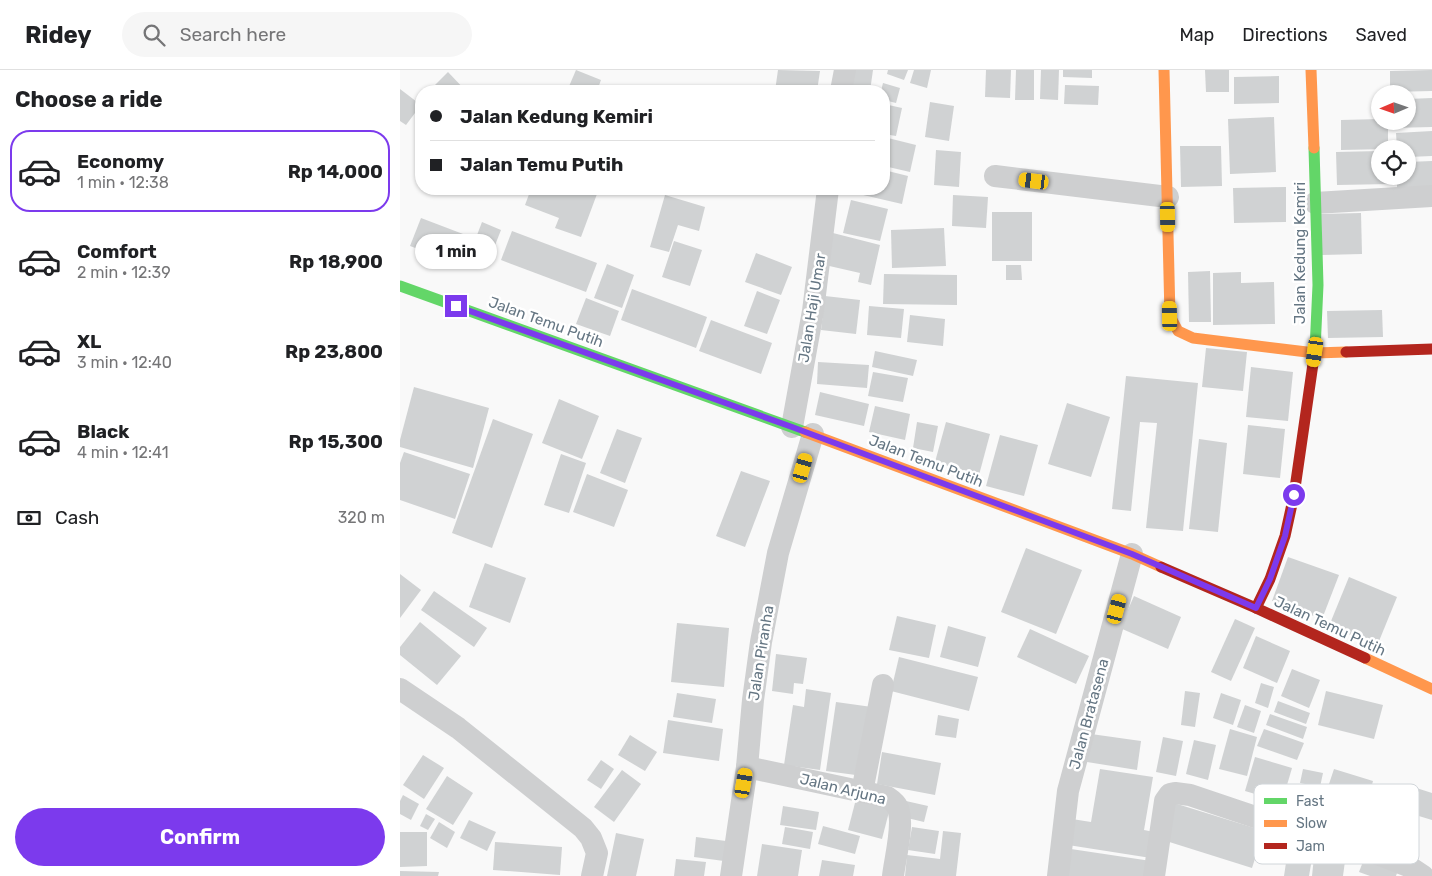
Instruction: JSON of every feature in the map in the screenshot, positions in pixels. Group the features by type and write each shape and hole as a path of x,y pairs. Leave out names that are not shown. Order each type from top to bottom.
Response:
{"street":[{"path":"843,85 845,70"},
{"path":"1164,70 1170,316 1178,331 1193,338 1315,352 1432,349"},
{"name":"Jalan Kedung Kemiri","path":"1256,608 1270,579 1285,536 1294,495 1315,352 1318,285 1311,70"},
{"path":"995,176 1168,198"},
{"name":"Jalan Haji Umar","path":"792,427 813,310 827,195"},
{"path":"1316,202 1432,196"},
{"name":"Jalan Temu Putih","path":"400,286 813,434 1132,554 1256,608 1432,689"},
{"name":"Jalan Piranha","path":"730,876 747,767 753,700 764,624 778,554 813,434"},
{"name":"Jalan Bratasena","path":"1058,876 1068,791 1132,554"},
{"path":"862,792 883,685"},
{"path":"400,689 458,728 583,828 591,838 597,853 592,876"},
{"name":"Jalan Arjuna","path":"747,767 887,797 894,802 899,812 900,825 893,876"},
{"path":"1154,876 1165,801 1170,794 1190,794 1254,816"},
{"path":"1403,864 1423,876"}],"building":[{"path":"576,70 601,80 599,85 570,85"},
{"path":"778,70 820,71 818,85 776,85"},
{"path":"851,70 873,70 871,85 849,85"},
{"path":"888,70 908,70 904,80 887,74"},
{"path":"914,70 931,70 927,88 910,83"},
{"path":"986,70 1011,70 1010,98 985,97"},
{"path":"1016,70 1034,70 1034,100 1015,100"},
{"path":"1041,70 1059,70 1058,100 1040,99"},
{"path":"1063,70 1092,70 1092,78 1063,77"},
{"path":"1205,70 1229,70 1229,92 1206,92"},
{"path":"1432,70 1432,91 1416,91 1416,85 1390,85 1390,71"},
{"path":"448,72 460,85 435,85"},
{"path":"1279,76 1279,103 1234,104 1234,77"},
{"path":"890,85 900,88 896,103 890,102"},
{"path":"1065,85 1099,86 1098,105 1064,104"},
{"path":"400,89 415,100 415,113 406,125 400,121"},
{"path":"1432,98 1432,127 1416,127 1416,99"},
{"path":"930,102 954,106 949,141 925,137"},
{"path":"890,105 902,108 896,136 890,135"},
{"path":"1274,117 1276,172 1230,174 1228,119"},
{"path":"1371,119 1371,130 1388,130 1388,140 1371,140 1371,149 1341,150 1341,120"},
{"path":"1432,131 1432,156 1416,157 1416,140 1396,140 1396,133"},
{"path":"890,138 916,145 910,172 890,167"},
{"path":"1180,146 1221,146 1222,186 1181,187"},
{"path":"936,150 961,152 959,187 934,185"},
{"path":"1371,151 1371,184 1337,185 1336,152"},
{"path":"1432,161 1432,190 1397,191 1397,185 1416,185 1416,162"},
{"path":"890,172 908,176 902,204 863,195 890,195"},
{"path":"1286,187 1286,222 1234,223 1233,188"},
{"path":"529,195 597,195 581,237 555,228 559,218 525,205"},
{"path":"665,195 705,207 699,231 678,225 669,252 650,247"},
{"path":"953,195 988,197 986,228 952,226"},
{"path":"851,200 888,209 880,241 843,233"},
{"path":"992,212 1032,212 1032,261 992,261"},
{"path":"1361,213 1362,254 1322,255 1321,214"},
{"path":"421,218 463,234 453,262 410,246"},
{"path":"482,222 501,230 488,263 469,256"},
{"path":"944,228 946,266 892,268 891,230"},
{"path":"512,231 597,263 586,292 501,260"},
{"path":"833,233 880,245 871,285 858,282 860,273 825,265"},
{"path":"674,241 702,250 690,286 662,277"},
{"path":"756,253 792,267 781,295 745,282"},
{"path":"607,264 634,275 622,308 594,298"},
{"path":"1006,265 1021,265 1022,280 1006,280"},
{"path":"1210,271 1211,322 1189,322 1188,272"},
{"path":"1241,272 1241,283 1274,282 1275,324 1213,325 1213,273"},
{"path":"884,274 957,275 957,305 883,304"},
{"path":"632,289 707,317 696,348 621,320"},
{"path":"757,291 780,300 767,334 744,326"},
{"path":"825,296 860,300 856,334 821,330"},
{"path":"586,298 619,311 610,336 576,324"},
{"path":"869,306 904,309 901,338 867,335"},
{"path":"1382,310 1383,337 1328,338 1327,311"},
{"path":"910,315 945,319 943,346 907,342"},
{"path":"711,320 772,343 761,374 699,351"},
{"path":"1206,348 1247,352 1243,391 1202,387"},
{"path":"875,351 917,360 913,376 872,367"},
{"path":"818,362 869,365 867,388 817,384"},
{"path":"1251,367 1293,372 1288,421 1246,417"},
{"path":"873,372 908,378 903,402 868,396"},
{"path":"1126,376 1198,383 1183,531 1146,528 1157,423 1140,422 1131,511 1112,509"},
{"path":"414,387 489,408 473,468 400,447 400,440"},
{"path":"820,392 869,404 864,426 815,415"},
{"path":"559,399 599,416 582,459 542,443"},
{"path":"1067,403 1110,417 1091,477 1048,464"},
{"path":"875,406 910,414 905,440 869,432"},
{"path":"493,419 533,434 492,548 452,533"},
{"path":"917,422 938,426 933,452 913,448"},
{"path":"946,422 990,434 979,475 935,462"},
{"path":"1248,425 1285,429 1280,478 1243,474"},
{"path":"617,429 642,438 625,483 600,473"},
{"path":"1000,435 1038,445 1024,496 986,486"},
{"path":"1199,439 1227,443 1218,532 1189,529"},
{"path":"404,452 470,474 455,519 400,500 400,463"},
{"path":"561,454 586,463 569,513 544,505"},
{"path":"741,471 770,481 745,547 716,536"},
{"path":"587,474 628,490 614,527 573,512"},
{"path":"1026,548 1082,570 1056,634 1001,612"},
{"path":"1288,557 1339,575 1322,619 1272,601"},
{"path":"485,563 526,578 510,623 469,607"},
{"path":"400,574 421,590 400,618"},
{"path":"1349,577 1397,597 1377,646 1329,626"},
{"path":"434,591 487,628 474,647 421,610"},
{"path":"1134,596 1181,617 1168,649 1120,628"},
{"path":"897,616 936,625 929,658 889,650"},
{"path":"1235,619 1255,628 1231,681 1211,672"},
{"path":"420,622 461,656 437,685 400,655 400,647"},
{"path":"677,623 729,628 724,687 671,682"},
{"path":"948,626 986,637 978,667 940,657"},
{"path":"1030,629 1089,656 1076,684 1017,657"},
{"path":"1256,636 1290,651 1277,683 1243,668"},
{"path":"776,654 807,658 803,684 794,683 793,694 772,691"},
{"path":"899,657 978,677 969,711 891,691"},
{"path":"1292,669 1320,680 1309,708 1281,696"},
{"path":"1261,683 1274,687 1268,708 1255,703"},
{"path":"806,689 831,693 820,770 784,765 793,705 804,707"},
{"path":"1185,691 1200,693 1195,727 1181,725"},
{"path":"1326,691 1383,705 1374,739 1318,725"},
{"path":"677,693 716,699 712,723 673,717"},
{"path":"1221,693 1241,700 1233,725 1213,718"},
{"path":"1278,701 1310,713 1306,724 1274,712"},
{"path":"836,702 872,707 863,776 826,771"},
{"path":"1245,705 1261,711 1254,733 1237,727"},
{"path":"1270,714 1307,727 1303,739 1266,725"},
{"path":"938,715 959,719 956,738 935,735"},
{"path":"668,720 723,729 719,761 663,753"},
{"path":"1230,729 1257,737 1247,776 1219,769"},
{"path":"1264,729 1304,743 1297,760 1257,746"},
{"path":"1091,734 1141,741 1137,770 1087,762"},
{"path":"630,735 657,752 645,771 618,755"},
{"path":"1163,737 1183,741 1176,776 1156,772"},
{"path":"1194,740 1216,745 1208,780 1186,774"},
{"path":"882,752 941,763 935,795 877,784"},
{"path":"423,755 444,768 424,799 403,785"},
{"path":"1255,757 1292,768 1287,784 1254,784 1254,794 1245,791"},
{"path":"601,760 614,769 601,789 587,780"},
{"path":"1100,769 1153,777 1144,830 1154,832 1151,858 1068,845 1072,819 1091,822"},
{"path":"1303,769 1323,773 1321,784 1300,783"},
{"path":"1334,769 1373,781 1372,784 1329,784"},
{"path":"622,770 641,784 614,822 594,807"},
{"path":"447,776 473,793 453,825 426,809"},
{"path":"1419,789 1432,793 1432,820 1419,816"},
{"path":"403,795 419,804 411,820 400,814 400,801"},
{"path":"856,799 890,808 882,839 848,830"},
{"path":"906,801 928,806 924,822 903,817"},
{"path":"1174,803 1254,828 1254,862 1252,868 1163,840"},
{"path":"783,806 819,812 816,830 780,825"},
{"path":"426,814 435,819 428,830 420,826"},
{"path":"469,820 496,832 487,851 460,838"},
{"path":"439,822 455,832 447,848 430,838"},
{"path":"823,826 860,836 855,854 818,844"},
{"path":"785,827 813,832 810,849 782,844"},
{"path":"912,827 939,831 935,854 908,850"},
{"path":"943,831 961,833 956,876 905,876 907,855 940,859"},
{"path":"400,832 427,832 427,866 400,867"},
{"path":"616,833 644,839 636,876 607,876"},
{"path":"696,837 726,841 724,861 694,857"},
{"path":"495,842 562,847 560,875 493,870"},
{"path":"762,844 802,850 798,876 757,876"},
{"path":"1071,849 1151,861 1149,876 1067,876"},
{"path":"676,859 706,862 704,876 674,876"},
{"path":"822,860 855,865 853,876 819,876"},
{"path":"1286,864 1311,864 1309,876 1284,876"},
{"path":"1313,864 1345,864 1343,876 1312,876"},
{"path":"1362,864 1391,864 1399,867 1396,876 1370,876 1359,872"},
{"path":"400,871 439,872 438,876 400,876"}],"traffic: fast":[{"path":"1314,148 1318,285 1315,350"},
{"path":"400,286 805,432"}],"traffic: slow":[{"path":"1164,70 1170,316 1178,331 1193,338 1315,353 1346,352"},
{"path":"1311,70 1314,148"},
{"path":"805,432 1132,554 1161,567"},
{"path":"1365,658 1432,689"}],"traffic: jam":[{"path":"1346,352 1432,349"},
{"path":"1256,608 1270,579 1285,536 1294,495 1315,350"},
{"path":"1161,567 1365,658"}],"route":[{"path":"456,306 792,427 1132,554 1256,608 1270,579 1285,536 1294,495"}]}
